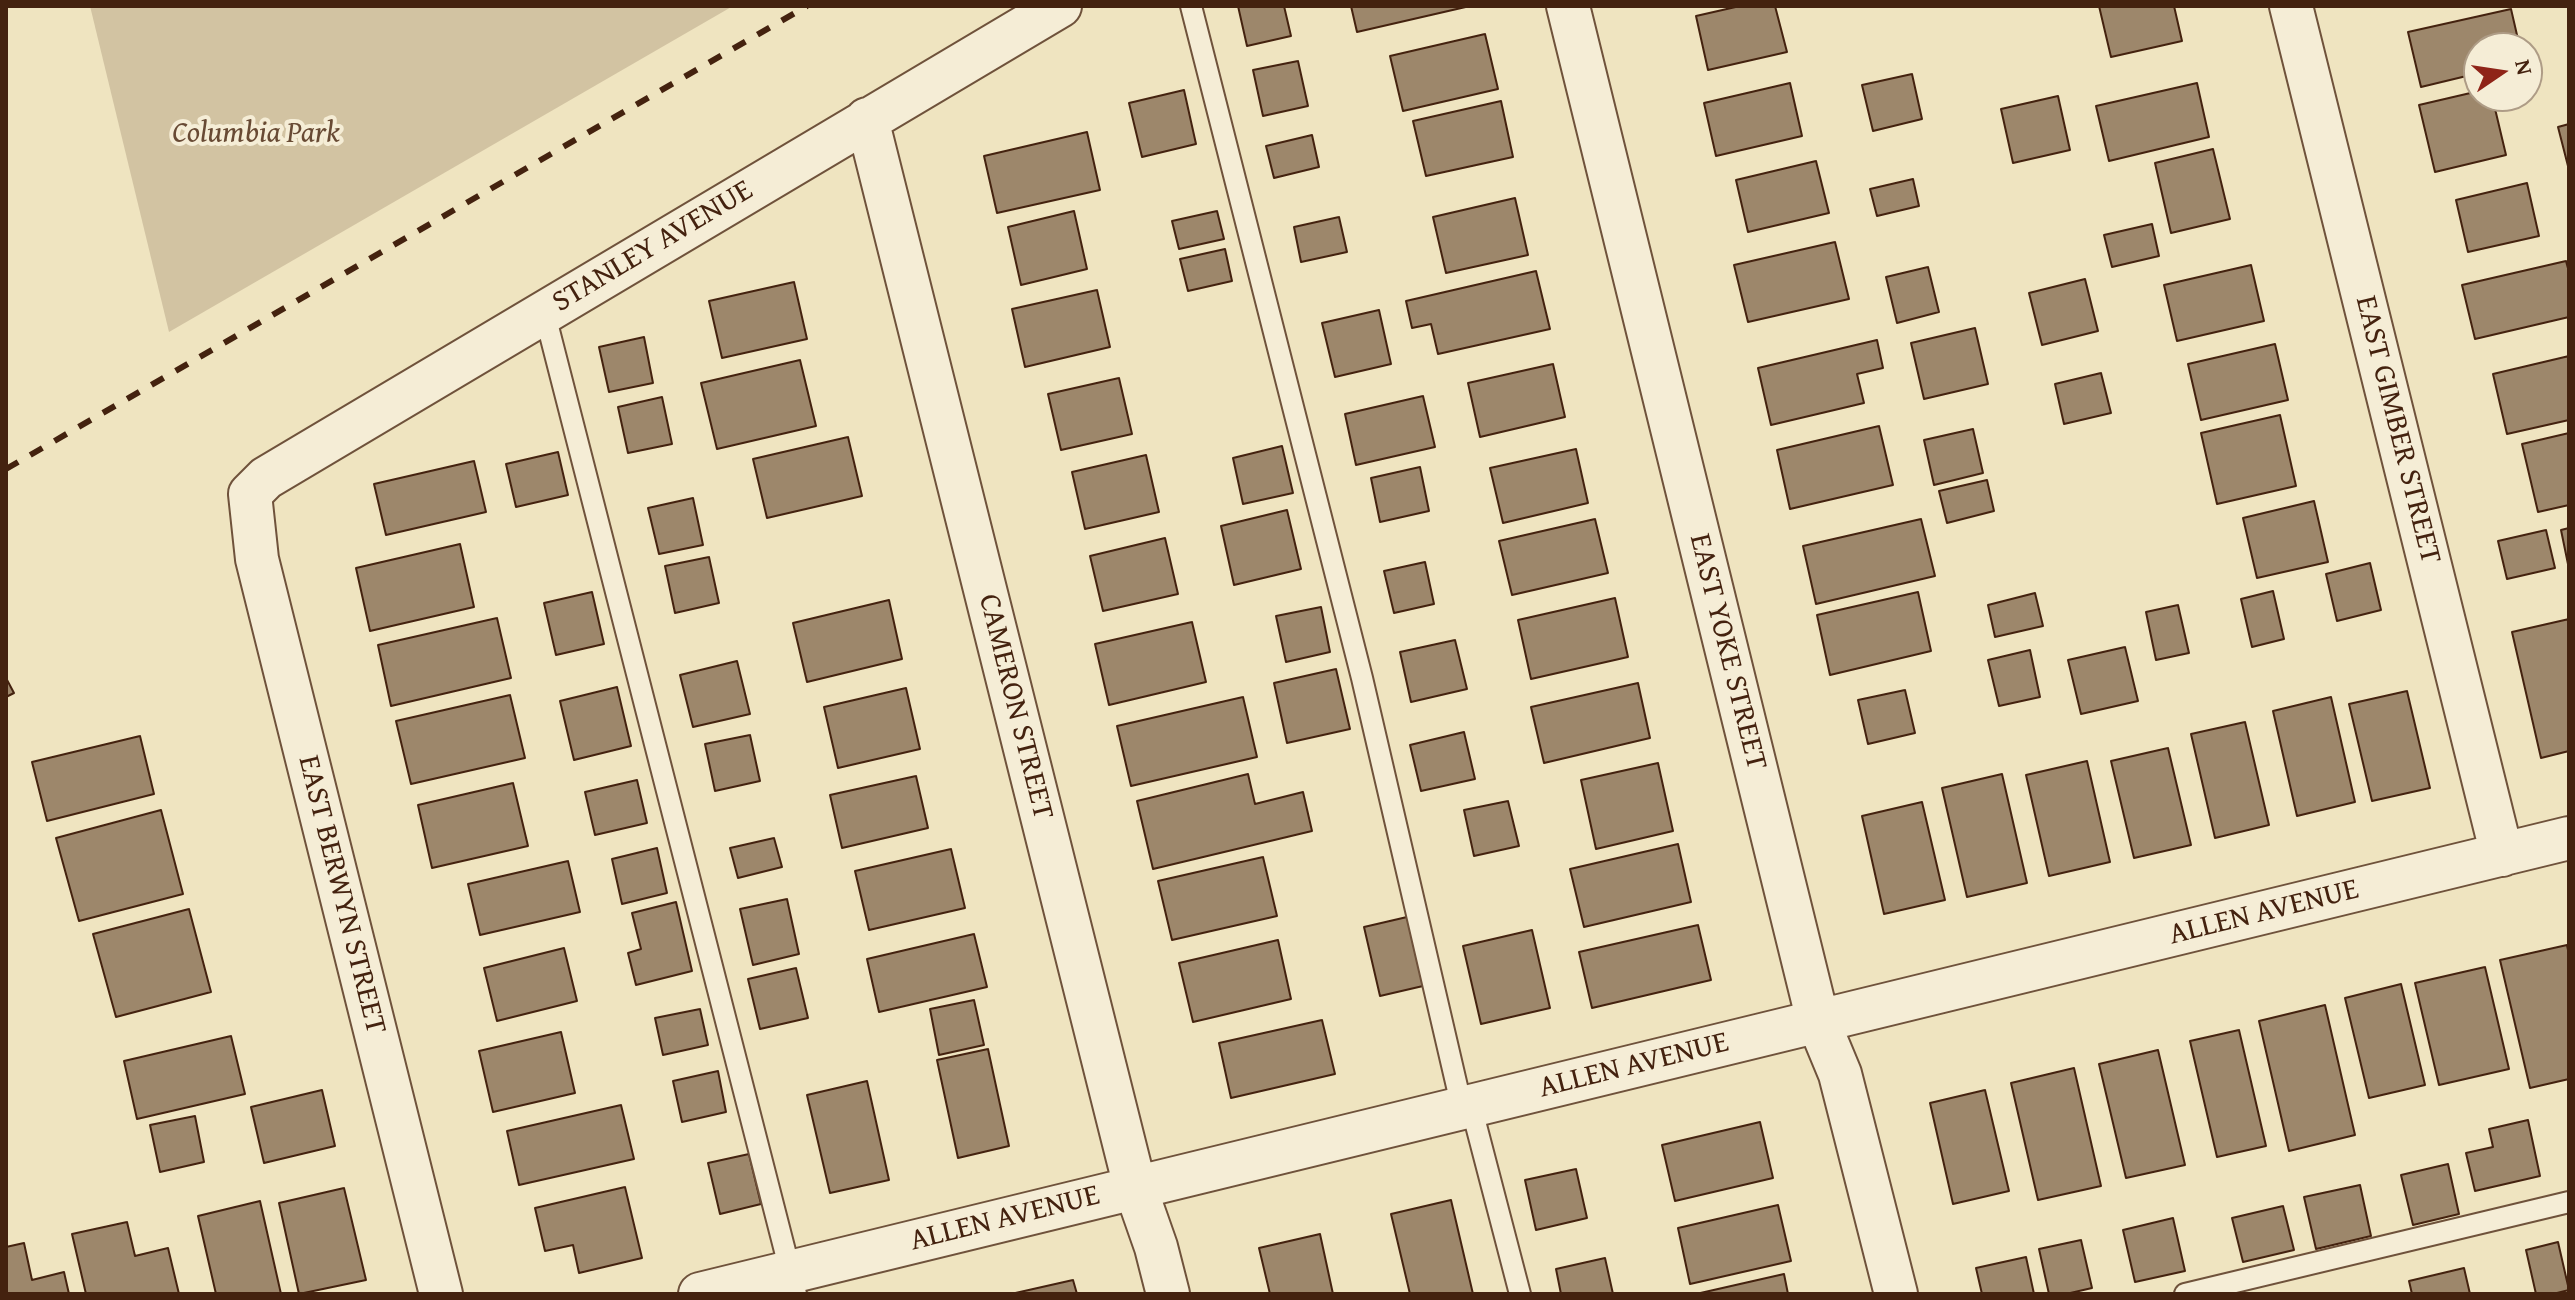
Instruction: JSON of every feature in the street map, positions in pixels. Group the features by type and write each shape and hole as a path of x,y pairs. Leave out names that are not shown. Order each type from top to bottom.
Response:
{"street":[{"name":"STANLEY AVENUE","path":"250,494 266,478 1060,6"},
{"name":"EAST YOKE STREET","path":"1568,6 1818,1021 1840,1074 1896,1294"},
{"name":"EAST GIMBER STREET","path":"2291,6 2502,855"},
{"name":"CAMERON STREET","path":"867,119 1135,1187 1168,1294"},
{"name":"EAST BERWYN STREET","path":"250,494 257,559 441,1294"},
{"name":"ALLEN AVENUE","path":"700,1294 794,1283 1135,1187 2569,838"}],"lane":[{"path":"1191,6 1362,678 1467,1107 1520,1294"},
{"path":"544,311 794,1283"},
{"path":"2185,1294 2569,1202"}],"green space":[{"name":"Columbia Park","path":"90,6 733,6 169,332"}],"building":[{"path":"1238,6 1284,6 1291,36 1247,46"},
{"path":"1351,6 1470,6 1357,32"},
{"path":"1740,6 1775,6 1787,52 1708,70 1696,16"},
{"path":"2099,6 2174,6 2182,41 2111,57"},
{"path":"2511,9 2516,32 2463,32 2463,77 2421,87 2408,32"},
{"path":"1485,34 1498,89 1403,111 1390,56"},
{"path":"1298,61 1308,106 1263,116 1253,70"},
{"path":"1912,74 1922,119 1873,131 1862,85"},
{"path":"1790,83 1802,136 1716,156 1704,103"},
{"path":"2197,83 2209,137 2109,161 2096,106"},
{"path":"1184,90 1196,144 1142,157 1129,103"},
{"path":"2463,95 2463,112 2496,112 2506,155 2435,172 2419,105"},
{"path":"2058,96 2070,150 2013,163 2001,109"},
{"path":"1501,101 1513,157 1426,176 1413,121"},
{"path":"2569,124 2569,170 2558,127"},
{"path":"1087,132 1100,190 997,213 984,156"},
{"path":"1312,135 1319,167 1274,178 1266,146"},
{"path":"2213,149 2230,219 2171,233 2155,163"},
{"path":"1816,161 1829,213 1748,232 1736,180"},
{"path":"1913,179 1919,206 1877,216 1870,189"},
{"path":"2527,183 2539,236 2468,252 2456,200"},
{"path":"1515,198 1528,255 1446,273 1433,217"},
{"path":"1074,211 1087,269 1021,285 1008,227"},
{"path":"1217,211 1224,239 1179,249 1172,221"},
{"path":"1339,217 1347,252 1301,262 1294,227"},
{"path":"2152,224 2159,256 2112,267 2104,235"},
{"path":"1835,242 1849,299 1748,322 1734,265"},
{"path":"1225,249 1232,281 1188,291 1180,259"},
{"path":"2566,261 2569,272 2569,317 2475,339 2462,285"},
{"path":"2251,265 2264,321 2177,341 2164,285"},
{"path":"1928,267 1939,312 1897,323 1886,277"},
{"path":"1536,271 1550,329 1438,354 1431,324 1412,328 1406,301"},
{"path":"2085,279 2098,331 2042,345 2029,293"},
{"path":"794,282 807,339 722,358 709,301"},
{"path":"1097,290 1110,347 1025,367 1012,309"},
{"path":"1379,310 1391,364 1335,377 1322,323"},
{"path":"1975,328 1988,384 1924,399 1911,343"},
{"path":"644,337 653,383 609,392 599,347"},
{"path":"1877,340 1883,368 1857,374 1864,403 1771,425 1758,368"},
{"path":"2275,344 2288,400 2201,420 2188,364"},
{"path":"2569,356 2569,420 2507,434 2493,374"},
{"path":"800,360 816,426 717,449 701,383"},
{"path":"1553,364 1565,417 1480,437 1468,383"},
{"path":"2101,373 2111,413 2064,424 2055,384"},
{"path":"1119,378 1132,434 1061,450 1048,394"},
{"path":"1423,396 1435,447 1356,465 1345,414"},
{"path":"662,397 672,444 628,453 618,407"},
{"path":"2280,415 2296,486 2217,504 2201,433"},
{"path":"1879,426 1893,485 1790,509 1777,450"},
{"path":"1973,429 1983,473 1934,485 1924,440"},
{"path":"2569,433 2569,505 2538,512 2522,444"},
{"path":"848,437 862,496 767,518 753,459"},
{"path":"1282,446 1293,493 1243,504 1233,458"},
{"path":"1576,449 1588,503 1503,523 1490,468"},
{"path":"558,452 568,495 516,507 506,464"},
{"path":"1146,455 1159,512 1085,529 1072,472"},
{"path":"474,461 486,512 386,535 374,484"},
{"path":"1420,467 1429,511 1380,522 1371,478"},
{"path":"1987,480 1994,511 1947,523 1939,491"},
{"path":"693,498 703,545 659,554 648,508"},
{"path":"2314,501 2328,562 2257,578 2243,518"},
{"path":"1287,510 1301,569 1234,585 1221,526"},
{"path":"1595,519 1608,573 1512,595 1499,541"},
{"path":"1921,519 1935,576 1816,604 1803,546"},
{"path":"2569,528 2569,569 2561,530"},
{"path":"2546,530 2555,568 2507,579 2498,541"},
{"path":"1165,538 1178,594 1103,611 1090,556"},
{"path":"460,544 474,607 370,631 356,568"},
{"path":"709,557 719,603 675,613 665,566"},
{"path":"1425,562 1434,604 1394,613 1384,571"},
{"path":"2370,563 2381,610 2337,621 2326,574"},
{"path":"2273,591 2284,639 2252,647 2241,599"},
{"path":"592,592 604,644 556,655 544,603"},
{"path":"1918,592 1931,651 1830,675 1817,615"},
{"path":"2035,593 2043,626 1995,637 1988,605"},
{"path":"1615,598 1628,657 1531,679 1518,620"},
{"path":"889,600 902,659 807,682 793,623"},
{"path":"2178,605 2189,653 2156,660 2146,612"},
{"path":"1321,607 1330,652 1286,662 1276,616"},
{"path":"497,618 511,678 391,706 378,645"},
{"path":"2569,619 2569,751 2541,758 2512,632"},
{"path":"1192,622 1206,682 1109,705 1095,644"},
{"path":"1455,640 1467,689 1411,702 1400,652"},
{"path":"2125,647 2138,701 2081,714 2068,660"},
{"path":"2030,650 2040,697 1999,706 1988,660"},
{"path":"737,661 750,714 693,727 680,675"},
{"path":"1336,669 1350,729 1287,743 1274,683"},
{"path":"6,678 14,693 6,697"},
{"path":"1638,683 1650,738 1544,763 1531,707"},
{"path":"617,687 631,746 574,760 560,701"},
{"path":"906,688 920,749 838,768 824,707"},
{"path":"1905,690 1915,733 1868,744 1858,700"},
{"path":"2407,691 2430,788 2372,801 2349,704"},
{"path":"510,695 525,758 411,784 396,721"},
{"path":"1243,697 1257,757 1131,786 1117,726"},
{"path":"2331,697 2355,802 2297,816 2273,711"},
{"path":"2245,722 2269,825 2215,838 2191,734"},
{"path":"1464,732 1475,779 1421,791 1410,745"},
{"path":"750,735 760,781 715,791 705,744"},
{"path":"140,736 154,794 47,821 32,762"},
{"path":"2168,748 2191,845 2134,858 2111,761"},
{"path":"2087,761 2110,862 2049,876 2026,775"},
{"path":"1658,763 1673,831 1596,849 1581,780"},
{"path":"1248,774 1255,804 1303,792 1312,831 1153,869 1137,801"},
{"path":"2002,774 2027,883 1967,897 1942,788"},
{"path":"916,776 928,828 842,848 830,795"},
{"path":"637,780 647,823 595,835 585,792"},
{"path":"513,783 528,846 432,868 418,805"},
{"path":"1508,801 1519,846 1474,856 1464,810"},
{"path":"1922,802 1945,900 1884,914 1862,816"},
{"path":"161,810 183,894 79,921 56,838"},
{"path":"774,838 782,867 738,878 730,848"},
{"path":"1678,844 1691,902 1584,927 1570,869"},
{"path":"657,848 667,893 622,904 612,859"},
{"path":"951,849 965,908 869,930 855,871"},
{"path":"1263,857 1277,916 1172,940 1158,881"},
{"path":"568,861 580,912 480,935 468,884"},
{"path":"787,899 799,954 753,965 740,909"},
{"path":"676,902 692,971 636,985 628,953 641,949 632,913"},
{"path":"189,909 211,992 116,1017 93,934"},
{"path":"1407,917 1423,986 1380,996 1364,927"},
{"path":"1698,925 1711,980 1592,1008 1579,952"},
{"path":"1532,930 1550,1008 1481,1024 1463,946"},
{"path":"974,934 987,987 879,1012 867,959"},
{"path":"1278,940 1291,999 1193,1022 1179,963"},
{"path":"2567,945 2569,1079 2530,1088 2500,960"},
{"path":"564,948 577,1001 497,1021 484,968"},
{"path":"2485,967 2509,1069 2439,1085 2415,983"},
{"path":"796,968 808,1018 760,1029 748,979"},
{"path":"2401,984 2425,1085 2369,1098 2345,998"},
{"path":"974,1000 984,1045 939,1055 930,1009"},
{"path":"2325,1005 2355,1135 2289,1151 2259,1021"},
{"path":"700,1009 708,1045 663,1055 655,1018"},
{"path":"1322,1020 1335,1074 1231,1098 1219,1043"},
{"path":"2239,1030 2266,1146 2217,1157 2190,1041"},
{"path":"561,1032 575,1093 493,1112 479,1051"},
{"path":"231,1036 245,1094 137,1119 124,1061"},
{"path":"988,1049 1009,1146 958,1158 937,1060"},
{"path":"2158,1050 2185,1165 2126,1178 2099,1064"},
{"path":"2074,1068 2101,1186 2038,1200 2011,1083"},
{"path":"718,1071 726,1112 682,1122 673,1081"},
{"path":"867,1081 889,1180 830,1193 807,1095"},
{"path":"322,1090 335,1146 264,1163 251,1107"},
{"path":"1985,1090 2009,1191 1953,1204 1930,1103"},
{"path":"621,1105 634,1159 519,1185 507,1131"},
{"path":"195,1116 204,1162 160,1172 150,1125"},
{"path":"2528,1120 2540,1176 2475,1191 2466,1153 2493,1147 2489,1129"},
{"path":"1760,1122 1773,1178 1675,1201 1662,1145"},
{"path":"749,1154 761,1204 720,1214 708,1163"},
{"path":"2448,1164 2459,1214 2413,1225 2401,1175"},
{"path":"1576,1169 1587,1218 1536,1230 1525,1180"},
{"path":"2360,1185 2371,1236 2316,1249 2304,1197"},
{"path":"625,1187 642,1258 579,1273 573,1245 545,1251 535,1208"},
{"path":"344,1188 366,1280 299,1294 279,1203"},
{"path":"1451,1200 1473,1294 1410,1294 1391,1214"},
{"path":"260,1201 281,1294 216,1294 198,1216"},
{"path":"1778,1205 1791,1261 1690,1284 1678,1228"},
{"path":"2283,1206 2294,1250 2243,1262 2232,1218"},
{"path":"2173,1218 2185,1271 2135,1282 2123,1230"},
{"path":"127,1222 135,1256 168,1248 179,1294 86,1294 72,1234"},
{"path":"1320,1234 1333,1294 1270,1294 1259,1248"},
{"path":"2081,1240 2092,1288 2049,1294 2039,1249"},
{"path":"2558,1242 2569,1290 2536,1294 2526,1250"},
{"path":"24,1243 32,1280 64,1272 69,1294 6,1294 6,1247"},
{"path":"2026,1257 2034,1294 1982,1294 1976,1268"},
{"path":"1605,1258 1613,1294 1561,1294 1556,1269"},
{"path":"2464,1268 2470,1294 2412,1294 2409,1281"},
{"path":"1784,1274 1788,1294 1696,1294"},
{"path":"1073,1280 1077,1294 1011,1294"}],"railway":[{"path":"6,469 807,6"}]}
